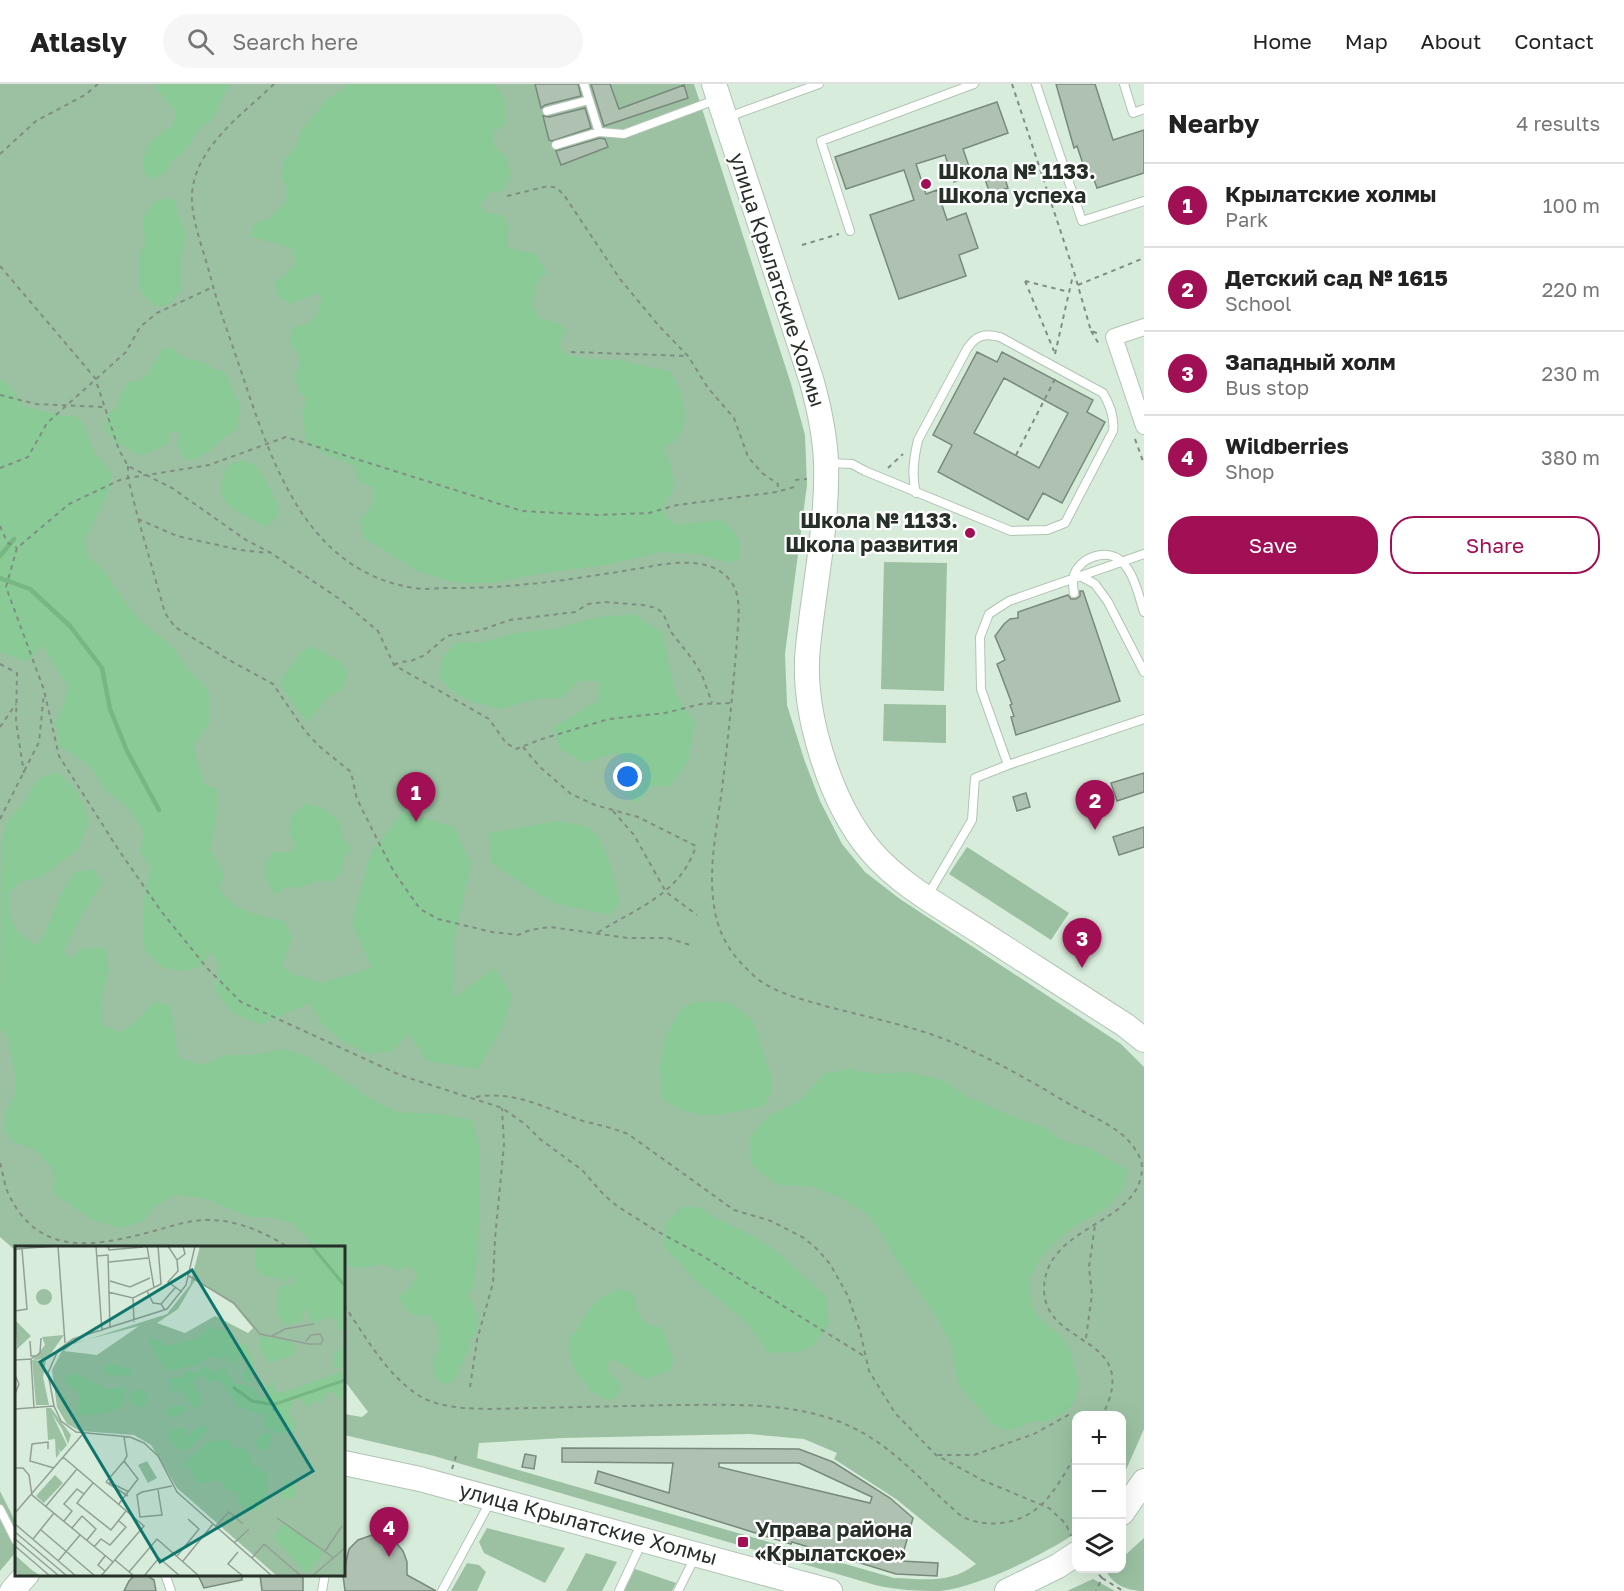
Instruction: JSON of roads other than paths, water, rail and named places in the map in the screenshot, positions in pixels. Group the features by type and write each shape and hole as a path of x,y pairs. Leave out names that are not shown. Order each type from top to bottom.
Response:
{"street":[{"name":"улица Крылатские Холмы","path":"719,100 812,382 820,415 826,463 825,503 806,676 808,702 817,736 833,784 850,823 871,852 896,875 1125,1025 1144,1040"},
{"path":"1144,327 1114,337 1144,426"},
{"name":"улица Крылатские Холмы","path":"345,1462 492,1498 830,1591"},
{"path":"1126,1507 1144,1482"},
{"path":"1007,1591 1058,1566 1072,1548"},
{"path":"12,1591 26,1576"}],"lane":[{"path":"584,84 599,132"},
{"path":"556,145 599,132 624,134 719,100 819,84"},
{"path":"850,231 821,141 974,84"},
{"path":"1036,84 1082,221 1144,201"},
{"path":"1124,84 1133,113 1144,109"},
{"path":"547,111 589,100"},
{"path":"826,463 852,464 916,493 1011,531 1047,530 1065,523 1113,431 1114,420 1103,393 1000,337 989,334 978,336 972,340 918,440 914,457 916,493"},
{"path":"1008,765 981,689 980,637 989,615 1010,601 1144,554"},
{"path":"1074,593 1074,575 1084,562 1102,555 1114,557 1122,561 1132,577 1144,612"},
{"path":"1080,576 1095,584 1108,602 1144,672"},
{"path":"927,897 972,820 975,778 1144,719"},
{"path":"441,1591 492,1498"},
{"path":"0,1509 15,1539"},
{"path":"619,1591 644,1539"},
{"path":"678,1591 697,1554"},
{"path":"165,1576 171,1591"},
{"path":"322,1591 325,1576"}],"waterway":[{"path":"0,556 14,539"},
{"path":"0,578 30,589 70,626 102,668 110,709 127,751 159,810"}],"place":[{"name":"Школа № 1133. Школа успеха","path":"926,184"},
{"name":"Школа № 1133. Школа развития","path":"970,533"},
{"name":"Крылатские холмы","path":"416,822"},
{"name":"Детский сад № 1615","path":"1095,830"},
{"name":"Западный холм","path":"1082,968"},
{"name":"Управа района «Крылатское»","path":"743,1542"},
{"name":"Wildberries","path":"389,1557"}]}
